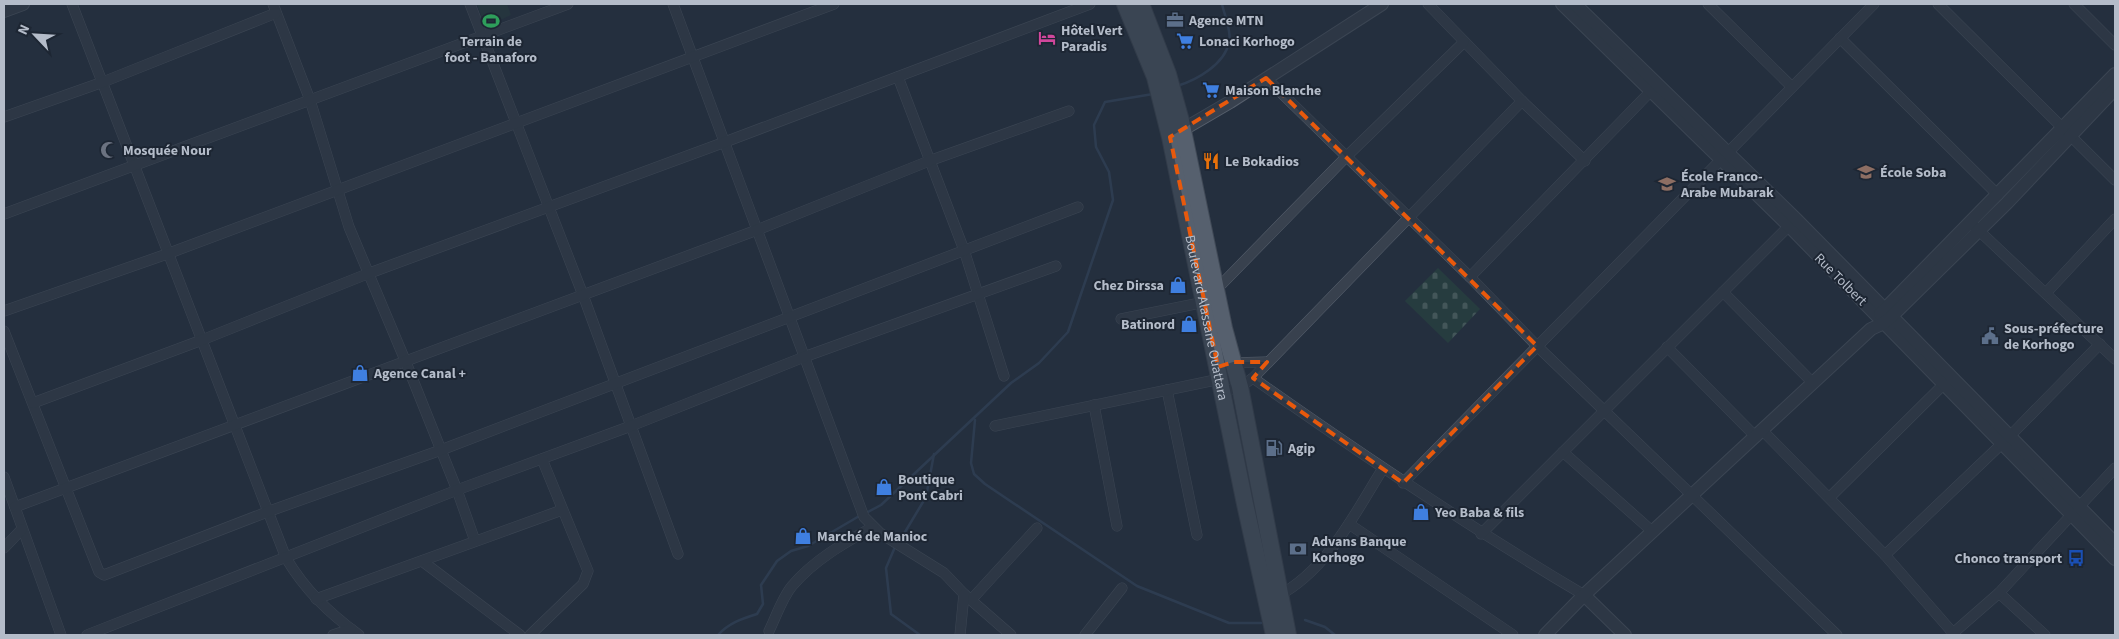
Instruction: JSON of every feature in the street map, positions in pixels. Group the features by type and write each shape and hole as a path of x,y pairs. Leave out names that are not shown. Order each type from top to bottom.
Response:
{"main road":[{"name":"Boulevard Alassane Ouattara","path":"1125,4 1161,76"},
{"name":"Boulevard Alassane Ouattara","path":"1140,4 1174,123 1224,375 1272,598 1288,635"},
{"name":"Boulevard Alassane Ouattara","path":"1224,375 1246,383 1272,598 1274,635"}],"street":[{"path":"4,11 23,4"},
{"path":"72,4 136,166 167,254 202,340 266,512 286,558 299,580 316,600 355,632"},
{"path":"470,4 583,295 678,554"},
{"path":"4,214 568,4"},
{"path":"673,4 864,517 888,539 944,572 968,597 1011,635"},
{"path":"4,312 167,254 692,55 834,4"},
{"path":"33,403 202,340 367,274 725,142 1090,4"},
{"path":"1174,123 1260,75 1367,4"},
{"path":"1174,123 1266,78 1382,4"},
{"path":"1428,4 1522,101 1585,161"},
{"name":"Rue Tolbert","path":"1562,4 1650,92 1792,222 2074,510 2115,558"},
{"name":"Rue Tolbert","path":"1575,4 1723,157"},
{"path":"1708,4 1792,87"},
{"path":"1403,483 1874,4"},
{"path":"1938,4 2115,180"},
{"path":"2074,4 2115,45"},
{"path":"4,117 103,82 275,9 310,100 348,227 405,360 457,490 475,541"},
{"path":"1840,38 1998,195"},
{"path":"1120,319 1208,296 1464,42"},
{"path":"1544,635 1584,595 1885,316 1975,227 2065,132 2115,74"},
{"path":"898,76 964,250 1004,376"},
{"path":"1266,78 1470,277 1537,346 1837,635"},
{"path":"1975,227 1998,195 2065,132 2115,89"},
{"path":"1470,277 1585,161 1650,92"},
{"path":"1246,383 1522,101"},
{"path":"15,507 235,427 405,360 757,230 929,161 1069,111"},
{"path":"4,331 99,572 104,575 266,512 441,450 1078,207"},
{"path":"2046,293 2112,229 2115,219"},
{"path":"1482,534 1792,222"},
{"path":"1975,227 2115,359"},
{"path":"88,635 457,490 631,426 804,357 1056,266"},
{"path":"1723,292 1813,384"},
{"name":"Rue Tolbert","path":"1885,316 1944,384 2006,440"},
{"path":"1885,556 2006,440 2100,344"},
{"path":"1667,347 1759,434 1830,497 1885,556 1952,634 1999,593 2115,468"},
{"path":"995,426 1167,390 1266,362"},
{"path":"1224,375 1246,383 1482,534 1584,595 1625,635"},
{"path":"1830,497 1944,384"},
{"path":"1167,390 1196,535"},
{"path":"1094,405 1117,526"},
{"path":"1563,452 1653,532"},
{"path":"530,635 583,584 588,571 542,459"},
{"path":"1272,598 1303,580 1349,524 1382,470"},
{"path":"4,477 60,634"},
{"path":"316,600 562,510"},
{"name":"Rue Tolbert","path":"2074,510 2115,543"},
{"path":"1349,524 1512,635"},
{"path":"769,631 791,587 814,565 839,546 873,527"},
{"path":"960,635 968,597 1037,528"},
{"path":"4,548 22,529"},
{"path":"422,561 520,635"},
{"path":"1085,635 1122,588"},
{"path":"1999,593 2045,635"},
{"path":"333,635 355,632"}],"highlighted area":[{"path":"1266,78 1537,346 1403,483 1253,378 1267,362 1233,362 1218,367 1170,137"}],"green space":[{"name":"Terrain de foot - Banaforo","path":"477,4 507,4 511,15 485,27"},
{"path":"1438,268 1480,309 1448,343 1405,301"}],"waterway":[{"path":"1177,86 1193,80 1209,70 1226,50 1230,38 1222,4"},
{"path":"866,513 881,505 1011,383 1039,363 1068,332 1113,200 1109,172 1096,147 1094,125 1105,102 1153,94"},
{"path":"975,420 971,463 974,474 985,484 1137,586 1229,623 1261,623"},
{"path":"899,542 926,497 934,454"},
{"path":"718,635 726,627 757,614 763,604 761,585 777,561 791,551 808,546 861,515"},
{"path":"895,547 886,568 891,614 920,635"},
{"path":"1305,620 1325,627 1335,635"}],"place":[{"name":"Agence MTN","path":"1175,20"},
{"name":"Terrain de foot - Banaforo","path":"491,21"},
{"name":"Hôtel Vert Paradis","path":"1047,38"},
{"name":"Lonaci Korhogo","path":"1185,41"},
{"name":"Maison Blanche","path":"1211,90"},
{"name":"Mosquée Nour","path":"109,150"},
{"name":"Le Bokadios","path":"1211,161"},
{"name":"École Soba","path":"1866,172"},
{"name":"École Franco- Arabe Mubarak","path":"1667,184"},
{"name":"Chez Dirssa","path":"1178,285"},
{"name":"Batinord","path":"1189,324"},
{"name":"Sous-préfecture de Korhogo","path":"1990,336"},
{"name":"Agence Canal +","path":"360,373"},
{"name":"Agip","path":"1274,448"},
{"name":"Boutique Pont Cabri","path":"884,487"},
{"name":"Yeo Baba & fils","path":"1421,512"},
{"name":"Marché de Manioc","path":"803,536"},
{"name":"Advans Banque Korhogo","path":"1298,549"},
{"name":"Chonco transport","path":"2076,558"}]}
